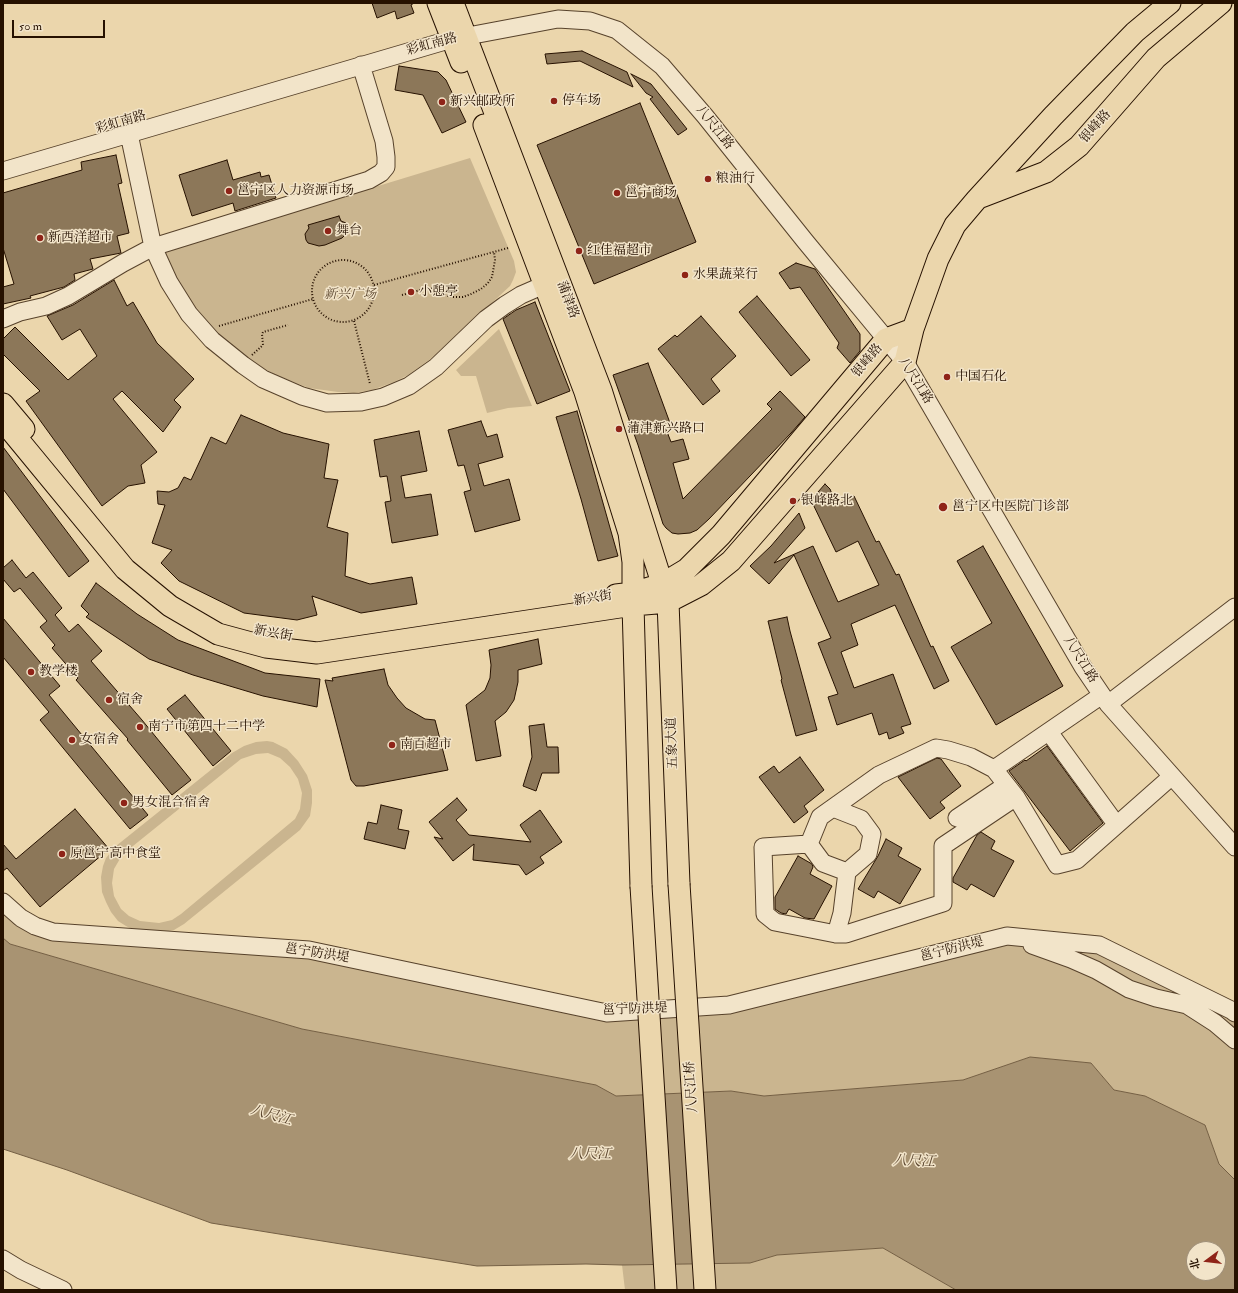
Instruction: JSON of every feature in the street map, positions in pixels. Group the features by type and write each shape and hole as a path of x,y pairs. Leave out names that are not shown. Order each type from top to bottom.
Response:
{"main road":[{"name":"蒲津路","path":"438,3 455,34 601,390 665,593"},
{"name":"蒲津路","path":"453,3 455,34 544,284 585,392 629,533 633,562 633,599"},
{"path":"666,1290 641,886 633,599 701,585 731,560 905,362 913,329 938,259 955,225 1053,116 1135,32 1170,3"},
{"name":"银峰路","path":"977,199 1046,172 1079,146 1156,58 1221,3"},
{"name":"银峰路","path":"665,593 686,569 721,535 886,339 913,329"},
{"name":"新兴街","path":"3,404 134,560 177,596 223,622 268,635 317,640 633,599"},
{"name":"新兴街","path":"3,421 125,569 170,606 218,634 266,647 317,653 633,599"},
{"name":"五象大道","path":"665,593 679,884"},
{"name":"八尺江桥","path":"679,884 705,1290"}],"street":[{"name":"八尺江路","path":"455,34 558,19 590,21 617,30 662,66 705,116 905,362 1076,654 1105,700 1235,847"},
{"name":"彩虹南路","path":"3,171 361,65 455,34"},
{"name":"彩虹南路","path":"3,159 455,34"},
{"path":"3,319 20,312 46,306 68,296 153,247 368,180 381,173 386,166 384,142 361,65"},
{"path":"129,134 153,247 170,282 189,314 212,340 243,365 263,379 302,396 327,403 361,402 383,396 409,386 436,367 492,314 521,295 544,284"},
{"path":"994,769 1049,732 1105,700 1235,607"},
{"path":"1049,732 1116,824"},
{"path":"809,844 820,817 879,775 936,748 971,757 994,769 1011,791 1057,865 1077,860 1171,776"},
{"path":"957,818 1011,791"},
{"path":"809,844 763,847 765,914 775,922 836,934 846,934 943,903 943,846 1011,791"},
{"path":"833,808 862,818 872,834 868,854 847,872 842,913 836,934"},
{"path":"809,844 824,863 847,872"},
{"name":"邕宁防洪堤","path":"3,902 21,918 35,926 53,932 309,950 607,1013 729,1005 1007,936 1099,945 1235,1013"},
{"path":"1007,936 1071,959 1096,970 1130,989 1156,998 1187,1005 1215,1023 1235,1040"},
{"path":"3,1259 63,1290"}],"path":[{"path":"374,285 508,248"},
{"path":"402,295 432,288 442,294 453,297 463,297 481,290 492,277 495,260 494,252"},
{"path":"342,259 359,263 368,272 374,285 374,294 368,310 354,321 340,322 327,318 316,307 312,299 312,283 315,275 326,263 334,260 342,259"},
{"path":"218,326 312,299"},
{"path":"354,321 372,390"},
{"path":"243,365 263,344 263,332 288,325"}],"green space":[{"name":"新兴广场","path":"470,158 514,261 516,272 513,280 510,286 436,355 408,375 372,390 354,393 309,388 278,376 253,363 233,348 211,328 193,307 176,279 165,251"},
{"path":"499,329 532,406 508,408 487,413 476,376 461,376 456,370"},
{"path":"256,742 273,742 287,749 298,761 307,775 312,790 312,803 310,816 300,830 184,924 174,930 164,932 136,931 118,921 111,912 102,892 101,877 106,858 116,846 232,753 244,746","holes":["268,753 280,758 290,767 298,779 302,793 300,809 295,819 172,920 159,923 140,921 129,916 121,909 114,896 112,883 114,869 121,857 128,850 241,759 256,754"]},
{"path":"3,902 35,926 309,950 607,1013 729,1005 1007,936 1099,945 1235,1013 1235,1180 1219,1164 1205,1125 1145,1096 1114,1090 1091,1063 1030,1057 963,1080 764,1096 731,1091 616,1096 596,1085 302,1029 10,944 3,938"},
{"path":"883,1248 956,1290 625,1290 622,1265 750,1263 777,1255"}],"water":[{"name":"八尺江","path":"3,938 10,944 302,1029 596,1085 616,1096 731,1091 764,1096 963,1080 1030,1057 1091,1063 1114,1090 1145,1096 1205,1125 1219,1164 1235,1180 1235,1290 956,1290 883,1248 777,1255 750,1263 477,1266 211,1223 67,1170 3,1149"}],"building":[{"path":"372,3 414,3 411,5 414,13 397,19 395,11 377,18"},
{"path":"582,51 627,72 633,87 580,61 547,64 545,54"},
{"name":"新兴邮政所","path":"399,66 438,72 446,80 466,122 442,133 423,95 395,90"},
{"path":"631,74 651,84 687,129 678,135 650,99 653,97 646,93"},
{"name":"邕宁商场","path":"640,103 696,242 594,284 537,145"},
{"path":"116,155 122,183 118,184 129,233 117,236 121,253 90,259 93,269 74,274 75,280 64,287 30,296 31,298 3,304 3,287 14,284 3,248 3,193 82,170 81,162"},
{"name":"邕宁区人力资源市场","path":"227,160 233,180 260,172 261,177 269,175 276,198 235,211 233,203 192,216 179,175"},
{"name":"舞台","path":"339,216 341,221 346,223 348,228 342,238 319,246 308,243 305,234 309,228 308,225"},
{"path":"796,263 815,269 860,334 860,351 850,363 837,348 839,343 800,287 790,289 779,273"},
{"path":"114,280 127,306 133,302 157,343 194,379 174,400 181,407 163,432 122,391 113,399 157,452 141,465 145,483 128,486 102,506 26,401 40,391 3,354 3,339 15,327 68,380 97,356 80,329 62,340 47,316 73,305"},
{"path":"757,296 810,360 791,376 739,312"},
{"path":"535,302 570,391 537,404 503,319 516,310"},
{"path":"701,316 736,356 711,379 720,391 703,405 658,349 675,335 677,337"},
{"path":"648,363 670,423 664,424 671,442 683,439 689,459 673,463 683,499 772,409 767,404 780,391 805,417 709,519 697,530 690,533 672,533 663,524 638,445 613,375"},
{"path":"577,411 618,556 598,561 556,417"},
{"path":"241,415 283,433 329,444 324,478 338,480 327,527 348,533 345,576 370,584 412,577 417,604 361,613 312,596 317,615 297,620 244,613 179,581 161,563 172,550 152,543 165,505 158,504 157,491 169,492 178,488 184,477 191,480 211,437 226,444"},
{"path":"481,421 487,437 497,434 503,457 478,464 484,486 509,479 520,520 475,532 464,492 471,490 464,465 458,466 448,430"},
{"path":"419,431 427,471 401,476 405,498 431,494 438,535 392,543 385,502 391,501 387,476 380,477 374,440"},
{"path":"3,447 89,561 69,577 3,489"},
{"path":"825,484 830,489 836,504 854,496 876,542 879,541 896,575 899,574 931,647 933,646 949,681 934,689 895,605 851,624 858,645 841,652 854,688 893,674 911,724 901,727 904,733 889,739 887,732 879,735 872,713 837,725 828,697 838,694 818,643 831,638 794,555 769,584 750,566 771,546 799,513 805,528 774,563 813,546 838,602 879,585 858,541 836,552 811,500"},
{"path":"983,546 1063,686 996,725 951,647 992,623 957,561"},
{"path":"12,560 26,578 33,572 62,608 55,615 69,632 78,624 102,651 91,661 191,780 172,795 127,740 128,739 76,680 78,678 52,648 55,645 40,627 47,621 20,588 14,592 3,579 3,568"},
{"path":"96,583 137,614 178,640 265,673 320,679 317,707 263,696 193,675 149,659 86,617 89,614 81,606"},
{"path":"787,617 817,730 796,736 781,680 768,621"},
{"path":"3,618 60,686 49,695 148,815 130,829 40,720 49,712 3,657"},
{"path":"538,639 542,664 518,670 518,682 514,700 506,712 495,721 501,756 476,761 466,705 485,690 490,678 491,665 489,650"},
{"name":"南百超市","path":"384,669 388,685 406,708 425,719 435,720 448,770 364,786 356,786 351,780 325,680 333,681 332,678"},
{"name":"宿舍","path":"185,695 231,751 213,766 167,709"},
{"path":"544,724 547,747 558,747 559,773 542,773 536,791 523,786 532,757 529,726"},
{"path":"1047,746 1103,823 1070,851 1009,771"},
{"path":"800,757 824,790 804,806 808,812 794,823 759,777 774,766 779,773"},
{"path":"937,758 941,759 961,786 940,802 945,808 930,819 898,777"},
{"path":"457,798 467,810 456,820 469,835 531,842 520,825 540,810 562,842 540,857 544,863 526,875 519,865 473,860 474,844 453,861 434,837 443,839 429,822"},
{"path":"381,805 402,810 398,829 409,831 405,849 364,839 368,822 377,824"},
{"name":"原邕宁高中食堂","path":"75,809 109,849 40,907 7,868 3,871 3,844 16,859"},
{"path":"981,832 995,841 991,849 1014,861 994,897 971,884 967,890 953,882 953,878 977,835"},
{"path":"886,839 902,848 898,856 921,869 900,904 878,891 874,898 858,889 878,856"},
{"path":"798,856 812,864 813,867 810,874 832,886 814,919 805,918 789,909 786,914 775,909 775,897"}],"place":[{"name":"停车场","path":"554,101"},
{"name":"新兴邮政所","path":"442,102"},
{"name":"粮油行","path":"708,179"},
{"name":"邕宁区人力资源市场","path":"229,191"},
{"name":"邕宁商场","path":"617,193"},
{"name":"舞台","path":"328,231"},
{"name":"新西洋超市","path":"40,238"},
{"name":"红佳福超市","path":"579,251"},
{"name":"水果蔬菜行","path":"685,275"},
{"name":"小憩亭","path":"411,292"},
{"name":"中国石化","path":"947,377"},
{"name":"蒲津新兴路口","path":"619,429"},
{"name":"银峰路北","path":"793,501"},
{"name":"邕宁区中医院门诊部","path":"943,507"},
{"name":"教学楼","path":"31,672"},
{"name":"宿舍","path":"109,700"},
{"name":"南宁市第四十二中学","path":"140,727"},
{"name":"女宿舍","path":"72,740"},
{"name":"南百超市","path":"392,745"},
{"name":"男女混合宿舍","path":"124,803"},
{"name":"原邕宁高中食堂","path":"62,854"}]}
